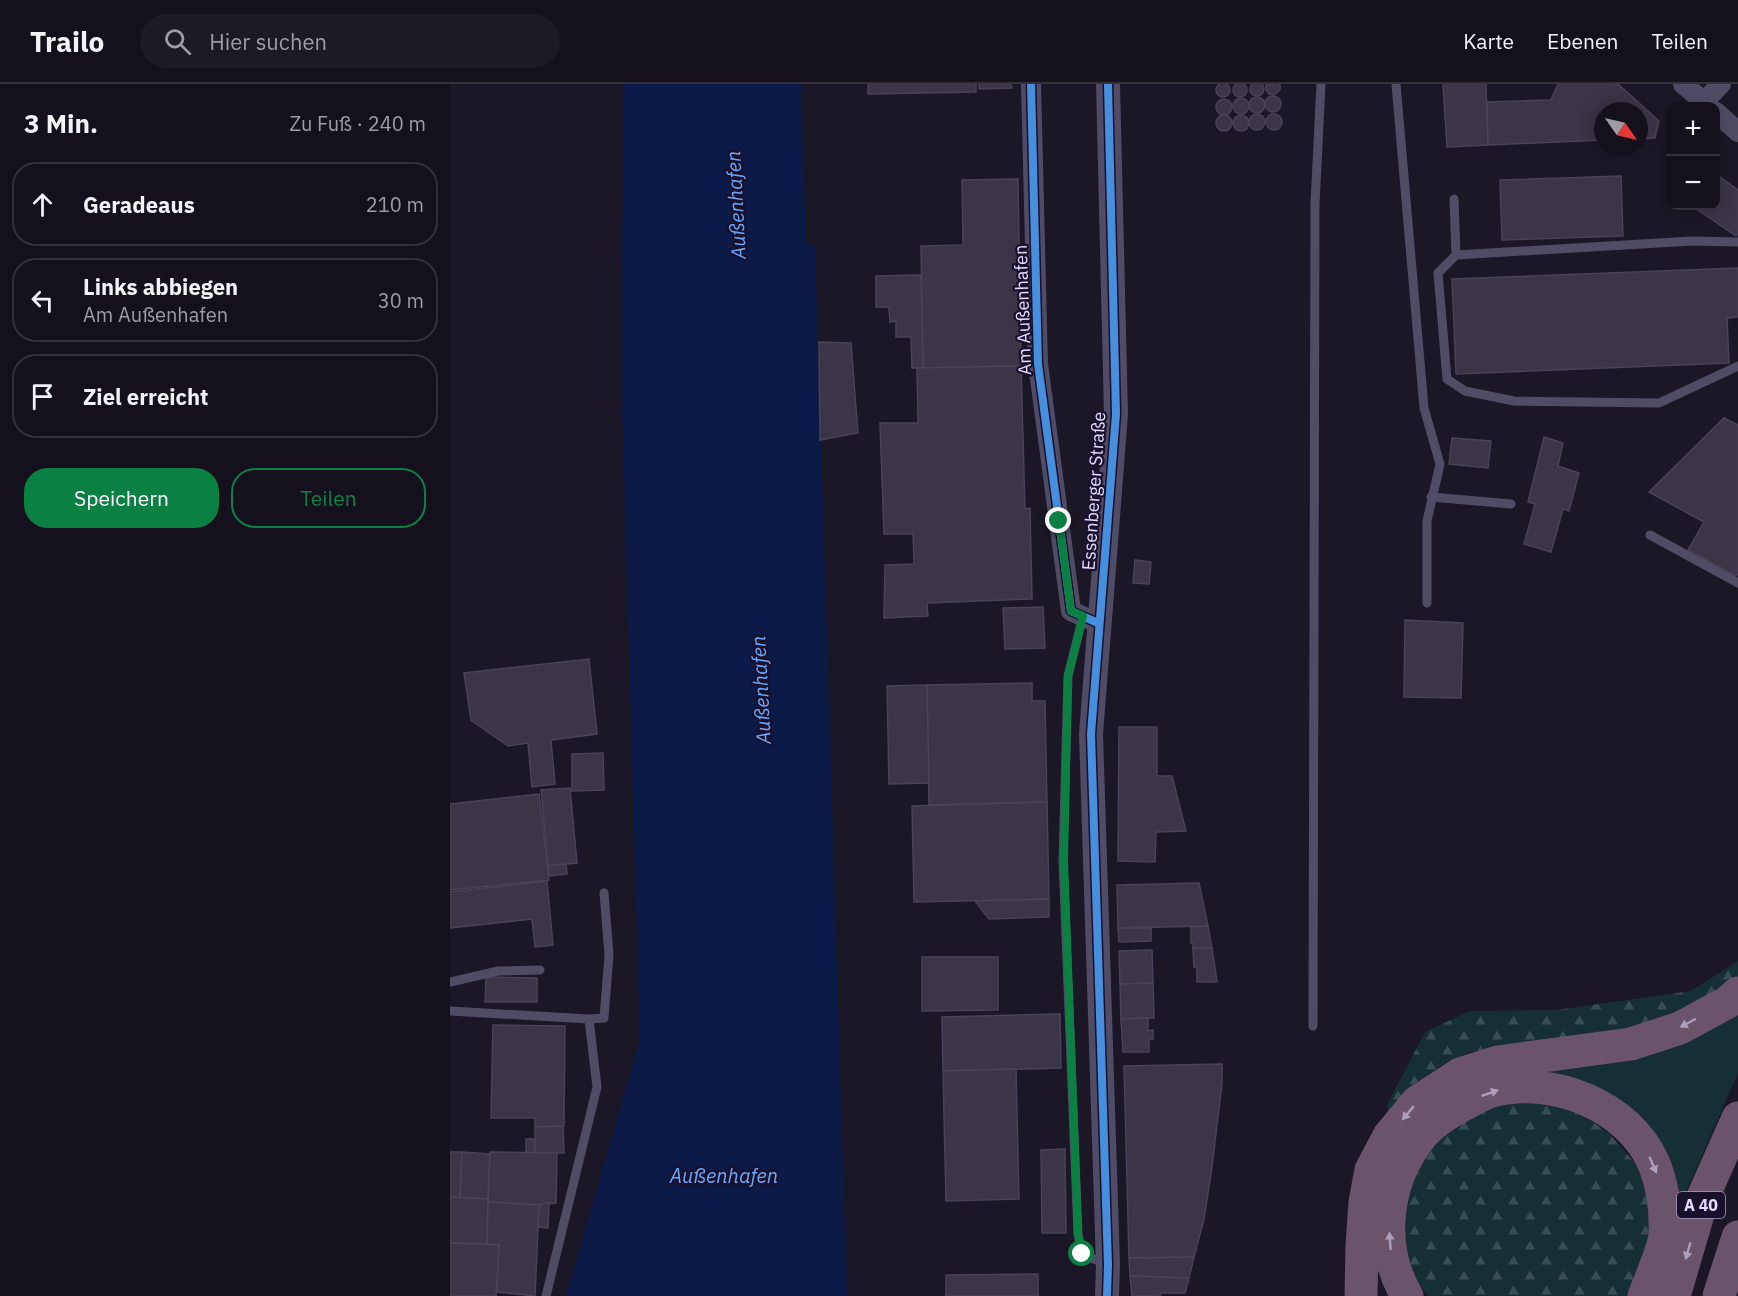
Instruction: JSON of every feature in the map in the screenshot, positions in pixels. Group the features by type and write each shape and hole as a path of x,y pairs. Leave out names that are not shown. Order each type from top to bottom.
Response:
{"highway":[{"path":"1361,1296 1362,1235 1371,1170 1389,1137 1417,1102 1460,1074 1498,1062 1631,1044 1680,1028 1728,1002 1738,993"},
{"path":"1407,1296 1390,1254 1391,1197 1401,1168 1423,1134 1442,1117 1490,1092 1517,1086 1544,1087 1593,1102 1619,1119 1637,1138 1654,1163 1664,1201 1665,1238 1644,1296"},
{"name":"A 40","path":"1674,1296 1703,1197 1738,1118"},
{"name":"A 40","path":"1719,1296 1738,1237"}],"street":[{"name":"Am Außenhafen","path":"1031,84 1038,364 1071,611 1091,620"},
{"name":"Essenberger Straße","path":"1107,1296 1108,1265 1091,734 1091,620 1116,414 1108,84"},
{"path":"1683,84 1704,102"},
{"path":"1712,102 1720,84"},
{"path":"1720,116 1738,132"}],"lane":[{"path":"1313,1026 1315,204 1321,84"},
{"path":"1396,84 1424,408 1440,464 1427,521 1427,603"},
{"path":"1454,199 1456,255"},
{"path":"1738,242 1692,241 1456,255 1438,273 1447,379 1465,391 1514,401 1659,403 1738,366"},
{"path":"1431,497 1511,504"},
{"path":"1650,535 1738,583"},
{"path":"1091,620 1068,676 1064,861 1078,1234 1082,1254 1108,1265"},
{"path":"450,1011 604,1018 609,955 604,893"},
{"path":"450,982 498,971 540,970"},
{"path":"546,1296 597,1087 589,1019"}],"green space":[{"path":"1738,961 1738,978 1734,982 1642,1029 1471,1052 1444,1064 1413,1085 1388,1111 1387,1105 1425,1032 1470,1011 1556,1010 1691,991"},
{"path":"1738,1005 1738,1073 1677,1213 1639,1126 1440,1096"},
{"path":"1540,1102 1576,1110 1610,1134 1635,1163 1651,1203 1650,1254 1637,1296 1428,1296 1412,1268 1405,1239 1406,1210 1413,1182 1427,1157 1446,1134 1470,1116 1499,1104"}],"water":[{"name":"Außenhafen","path":"624,84 801,84 806,242 808,246 815,246 847,1296 566,1296 640,1039 621,370"}],"building":[{"path":"1254,82 1260,82 1264,89 1260,96 1254,96 1250,92 1250,86"},
{"path":"1220,83 1226,83 1230,90 1226,97 1220,97 1216,93 1216,87"},
{"path":"1237,83 1243,83 1247,90 1243,97 1237,97 1233,93 1233,87"},
{"path":"868,84 976,84 976,92 868,94"},
{"path":"979,84 1011,84 1012,88 979,89"},
{"path":"1266,84 1280,84 1280,90 1274,95 1269,94"},
{"path":"1443,84 1486,84 1488,145 1447,147"},
{"path":"1558,84 1618,84 1638,102 1594,102 1594,140 1488,145 1487,102 1551,100"},
{"path":"1273,96 1281,104 1273,112 1265,104"},
{"path":"1257,97 1265,105 1257,113 1249,105"},
{"path":"1241,98 1249,106 1241,114 1233,106"},
{"path":"1224,99 1232,107 1224,115 1216,107"},
{"path":"1648,111 1659,121 1655,138 1648,138"},
{"path":"1257,114 1265,122 1257,130 1249,122"},
{"path":"1274,114 1282,122 1274,130 1266,122"},
{"path":"1224,115 1232,123 1224,131 1216,123"},
{"path":"1241,115 1249,123 1241,131 1233,123"},
{"path":"1621,176 1623,236 1502,240 1500,180"},
{"path":"1720,177 1738,190 1738,233 1736,236 1698,210 1720,210"},
{"path":"1018,179 1021,366 923,368 921,246 963,245 962,180"},
{"path":"1738,268 1738,317 1727,318 1729,363 1456,374 1452,279"},
{"path":"921,275 923,368 912,368 911,337 896,337 896,321 890,322 889,307 876,307 876,276"},
{"path":"819,342 851,343 858,433 820,440"},
{"path":"1021,366 1025,509 1030,508 1032,599 927,603 928,616 884,618 885,565 914,564 913,534 884,534 880,423 918,423 917,368"},
{"path":"1724,418 1738,425 1738,573 1736,576 1688,550 1704,522 1649,492"},
{"path":"1544,437 1563,443 1558,466 1579,473 1569,511 1563,509 1551,552 1524,544 1535,504 1528,502"},
{"path":"1452,438 1491,441 1488,468 1449,464"},
{"path":"1135,560 1151,562 1149,584 1133,583"},
{"path":"1043,607 1045,648 1005,649 1003,608"},
{"path":"1405,620 1463,623 1461,698 1404,697"},
{"path":"589,659 597,734 551,740 555,784 532,787 528,743 508,746 471,720 464,673"},
{"path":"1032,683 1032,701 1045,701 1047,802 929,805 927,685"},
{"path":"927,685 929,783 889,784 887,686"},
{"path":"1119,727 1157,727 1157,776 1172,776 1186,831 1156,832 1155,862 1118,861"},
{"path":"603,753 604,790 572,791 572,754"},
{"path":"570,788 577,863 548,866 541,790"},
{"path":"539,794 549,880 450,890 450,804"},
{"path":"1047,802 1049,899 914,902 912,806"},
{"path":"566,864 567,874 549,876 548,866"},
{"path":"547,881 553,945 535,947 532,919 450,928 450,892"},
{"path":"1199,883 1208,926 1118,928 1117,885"},
{"path":"1049,899 1049,917 989,919 975,901"},
{"path":"1208,926 1212,948 1193,948 1191,927"},
{"path":"1118,928 1151,928 1151,941 1119,942"},
{"path":"1193,948 1212,948 1217,982 1197,982"},
{"path":"1152,950 1153,983 1120,984 1119,951"},
{"path":"922,957 998,957 998,1010 922,1011"},
{"path":"486,977 537,978 537,1002 485,1002"},
{"path":"1153,983 1154,1018 1121,1019 1120,984"},
{"path":"1060,1014 1061,1068 943,1071 942,1017"},
{"path":"1148,1018 1148,1031 1153,1030 1153,1039 1149,1039 1149,1052 1123,1052 1121,1019"},
{"path":"493,1025 565,1026 564,1126 535,1127 535,1118 491,1118"},
{"path":"1222,1064 1222,1083 1212,1167 1204,1219 1194,1257 1129,1258 1124,1066"},
{"path":"1016,1069 1019,1199 946,1201 943,1071"},
{"path":"563,1126 564,1153 535,1153 535,1127"},
{"path":"526,1139 534,1139 535,1153 526,1152"},
{"path":"1065,1149 1066,1233 1042,1233 1041,1150"},
{"path":"450,1152 462,1152 460,1198 450,1197"},
{"path":"462,1152 490,1154 488,1199 460,1198"},
{"path":"490,1152 557,1153 556,1203 539,1205 488,1202"},
{"path":"450,1197 488,1199 487,1244 450,1243"},
{"path":"488,1202 539,1205 535,1296 497,1292 499,1245 487,1244"},
{"path":"549,1202 548,1228 538,1227 539,1205"},
{"path":"450,1243 499,1245 496,1296 450,1296"},
{"path":"1194,1257 1189,1278 1130,1276 1129,1258"},
{"path":"1038,1274 1038,1296 946,1296 946,1275"},
{"path":"1130,1276 1189,1278 1185,1293 1132,1296"}],"cycle path":[{"path":"1031,84 1038,364 1071,611 1098,623"},
{"path":"1107,1296 1108,1265 1091,734 1116,414 1108,84"}],"route":[{"path":"1059,521 1071,611 1083,616 1068,676 1064,861 1078,1234 1082,1254"}]}
